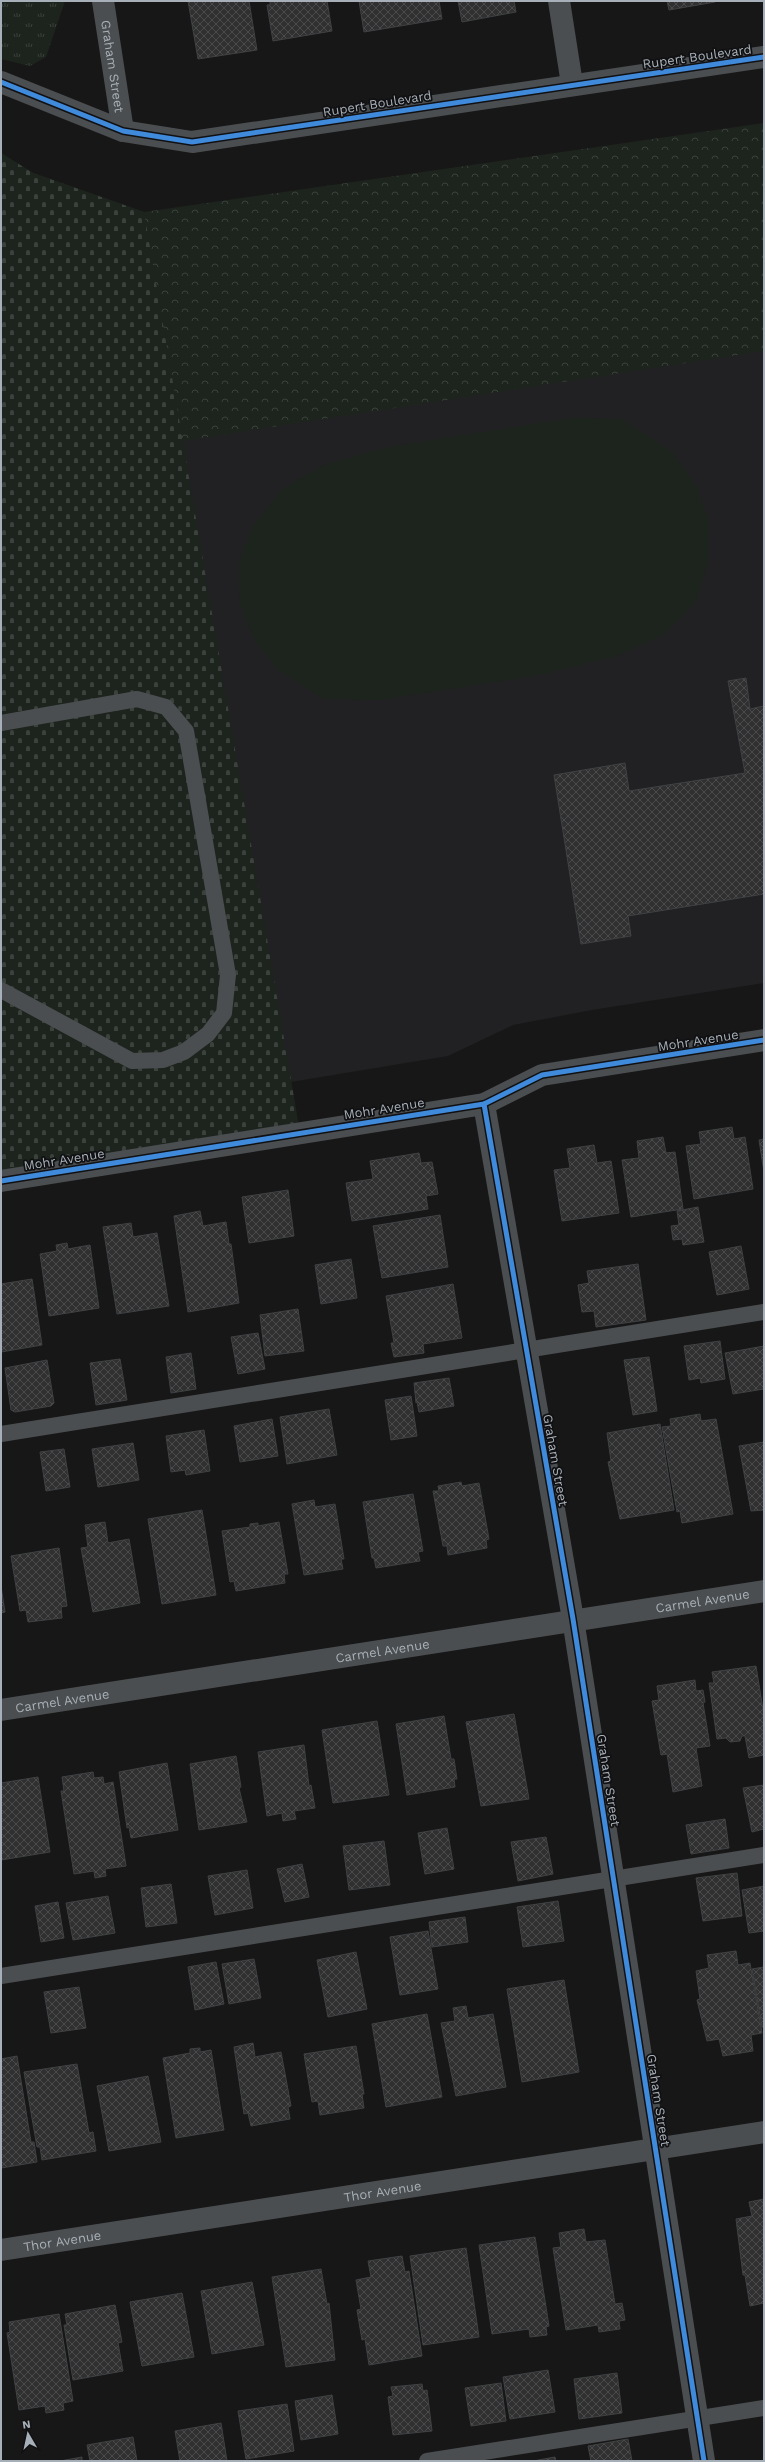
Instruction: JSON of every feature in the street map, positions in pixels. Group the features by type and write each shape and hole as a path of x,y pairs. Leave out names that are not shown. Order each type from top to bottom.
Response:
{"street":[{"name":"Graham Street","path":"103,1 123,131"},
{"path":"559,1 572,84"},
{"name":"Rupert Boulevard","path":"1,82 123,131 192,142 572,84 764,57"},
{"name":"Mohr Avenue","path":"1,1181 484,1104 542,1075 764,1040"},
{"name":"Graham Street","path":"484,1104 573,1619 704,2461"},
{"name":"Carmel Avenue","path":"1,1710 573,1619 764,1591"},
{"name":"Thor Avenue","path":"1,2250 764,2132"}],"lane":[{"path":"1,723 136,699 166,707 186,731 228,975 224,1013 216,1024 208,1034 184,1052 163,1060 132,1061 1,990"},
{"path":"1,1434 764,1312"},
{"path":"1,1976 764,1855"},
{"path":"427,2461 764,2408"}],"shaded area":[{"path":"764,123 764,983 592,1010 513,1025 448,1056 291,1082 182,441"}],"green space":[{"path":"1,1 65,1 46,57 30,66 1,59"},
{"path":"764,123 764,351 182,441 1,364 1,153 33,173 144,212"},
{"path":"1,153 33,173 144,212 300,1133 1,1181"},
{"path":"572,418 621,419 672,452 697,487 709,522 708,565 694,604 663,635 619,655 539,675 380,700 324,699 278,670 254,639 240,603 238,564 253,526 284,488 324,465 388,447"}],"building":[{"path":"188,1 249,1 257,50 198,59"},
{"path":"270,1 327,1 332,31 273,41 267,5 270,5"},
{"path":"359,1 439,1 442,19 364,32"},
{"path":"458,1 514,1 516,12 462,22"},
{"path":"667,1 715,1 715,2 669,10"},
{"path":"746,678 750,709 764,706 764,894 628,916 631,936 581,944 554,775 625,763 629,791 745,773 728,681"},
{"path":"732,1127 734,1139 745,1137 753,1189 694,1199 686,1146 701,1144 699,1132"},
{"path":"663,1137 666,1153 675,1152 683,1209 631,1217 622,1160 639,1158 637,1141"},
{"path":"764,1139 764,1172 759,1140"},
{"path":"594,1145 597,1163 611,1161 619,1213 562,1221 554,1170 570,1168 567,1149"},
{"path":"419,1153 421,1163 432,1162 438,1194 426,1196 428,1209 352,1221 346,1183 373,1179 370,1161"},
{"path":"288,1190 294,1236 249,1243 242,1197"},
{"path":"698,1207 704,1242 683,1245 682,1239 673,1240 671,1226 679,1225 677,1211"},
{"path":"200,1211 203,1226 226,1222 229,1244 231,1244 239,1303 188,1312 174,1216"},
{"path":"440,1215 448,1267 382,1278 373,1226"},
{"path":"131,1223 133,1237 157,1233 169,1306 117,1314 103,1227"},
{"path":"67,1243 68,1249 90,1245 99,1308 49,1316 40,1254 57,1251 56,1245"},
{"path":"741,1246 749,1289 717,1295 709,1252"},
{"path":"351,1259 357,1298 321,1304 315,1265"},
{"path":"638,1264 646,1320 596,1327 594,1311 582,1312 578,1285 589,1283 587,1271"},
{"path":"32,1279 42,1345 1,1352 1,1284"},
{"path":"453,1284 462,1338 423,1344 424,1353 394,1357 391,1343 394,1343 386,1296"},
{"path":"298,1309 304,1351 265,1356 260,1315"},
{"path":"258,1333 265,1369 238,1374 231,1337"},
{"path":"720,1341 725,1379 701,1383 700,1378 689,1380 684,1346"},
{"path":"764,1346 764,1389 733,1394 725,1353"},
{"path":"191,1353 196,1389 171,1393 166,1357"},
{"path":"649,1357 657,1411 633,1415 624,1360"},
{"path":"120,1359 127,1400 96,1405 90,1363"},
{"path":"47,1360 54,1403 51,1406 15,1412 11,1410 5,1368"},
{"path":"449,1378 454,1406 419,1412 417,1402 416,1403 414,1383"},
{"path":"411,1396 417,1436 391,1440 385,1400"},
{"path":"329,1409 337,1455 287,1464 280,1417"},
{"path":"700,1414 701,1421 716,1419 733,1514 682,1523 680,1511 677,1512 662,1427 671,1426 670,1419"},
{"path":"272,1419 278,1456 240,1462 234,1426"},
{"path":"660,1424 674,1510 620,1519 608,1462 611,1461 607,1433"},
{"path":"204,1430 210,1471 186,1475 185,1470 171,1472 166,1436"},
{"path":"764,1442 764,1510 751,1511 739,1446"},
{"path":"133,1443 139,1480 98,1487 92,1449"},
{"path":"64,1449 70,1487 46,1491 40,1452"},
{"path":"461,1482 462,1486 479,1483 489,1539 486,1540 487,1548 448,1555 447,1546 443,1546 433,1491 439,1491 438,1486"},
{"path":"413,1494 423,1551 418,1552 420,1561 376,1568 374,1558 372,1558 363,1502"},
{"path":"314,1500 315,1507 335,1504 344,1559 341,1559 343,1569 304,1575 292,1504"},
{"path":"202,1510 216,1595 162,1604 148,1519"},
{"path":"105,1522 108,1543 129,1539 140,1603 93,1612 81,1548 88,1547 85,1525"},
{"path":"279,1522 288,1574 284,1574 285,1583 236,1591 234,1581 230,1582 222,1531 250,1527 250,1524 258,1523 258,1526"},
{"path":"59,1548 67,1606 61,1607 62,1618 28,1622 26,1610 20,1611 11,1556"},
{"path":"1,1586 5,1612 1,1613"},
{"path":"756,1666 764,1716 764,1755 749,1758 745,1736 742,1736 740,1741 730,1742 726,1738 717,1739 709,1683 714,1683 712,1672"},
{"path":"695,1680 696,1691 703,1690 705,1702 703,1703 710,1746 696,1748 702,1786 673,1792 667,1754 661,1755 652,1701 659,1700 657,1686"},
{"path":"514,1714 529,1799 481,1806 466,1722"},
{"path":"444,1716 451,1759 454,1759 457,1779 454,1779 455,1787 407,1795 396,1724"},
{"path":"377,1721 389,1795 333,1803 322,1730"},
{"path":"304,1745 309,1786 311,1785 315,1808 294,1811 296,1819 283,1821 282,1813 267,1816 258,1752"},
{"path":"236,1756 241,1787 239,1788 247,1822 199,1830 190,1764"},
{"path":"167,1763 178,1830 131,1838 129,1827 127,1828 119,1772"},
{"path":"93,1772 94,1778 103,1777 104,1784 113,1782 126,1866 105,1869 106,1876 95,1878 94,1871 74,1874 61,1791 64,1791 62,1777"},
{"path":"38,1777 50,1852 1,1860 1,1783"},
{"path":"764,1785 764,1829 752,1832 743,1788"},
{"path":"725,1819 729,1848 691,1854 686,1825"},
{"path":"447,1828 454,1869 425,1874 418,1833"},
{"path":"546,1837 553,1874 518,1881 511,1842"},
{"path":"384,1841 390,1885 349,1890 343,1846"},
{"path":"302,1864 309,1897 285,1902 277,1869"},
{"path":"247,1870 253,1908 215,1915 208,1876"},
{"path":"737,1873 742,1916 703,1921 696,1878"},
{"path":"171,1884 177,1923 146,1927 141,1888"},
{"path":"764,1886 764,1931 749,1933 742,1890"},
{"path":"108,1896 115,1933 73,1940 66,1903"},
{"path":"558,1901 564,1941 523,1947 517,1907"},
{"path":"58,1902 64,1938 41,1942 35,1906"},
{"path":"465,1917 468,1942 432,1947 429,1922"},
{"path":"428,1931 438,1989 400,1995 390,1937"},
{"path":"736,1951 738,1965 750,1963 762,2033 751,2035 753,2051 723,2056 719,2039 707,2041 697,2000 700,1999 696,1971 709,1968 707,1955"},
{"path":"356,1952 367,2009 328,2017 317,1960"},
{"path":"254,1959 261,1998 229,2004 222,1964"},
{"path":"216,1962 224,2004 195,2010 188,1967"},
{"path":"764,1967 764,2027 762,2027 752,1969"},
{"path":"564,1980 579,2072 522,2082 507,1989"},
{"path":"79,1987 86,2028 51,2033 44,1992"},
{"path":"466,2006 468,2018 493,2014 506,2087 456,2096 441,2023 455,2021 453,2008"},
{"path":"427,2014 442,2097 386,2107 372,2024"},
{"path":"253,2043 255,2057 281,2052 291,2106 288,2107 290,2119 251,2126 248,2113 244,2114 234,2047"},
{"path":"356,2046 364,2094 362,2094 364,2108 320,2115 318,2101 312,2102 304,2054"},
{"path":"200,2048 200,2052 211,2050 224,2130 176,2138 163,2058 190,2053 190,2049"},
{"path":"17,2056 31,2142 34,2142 37,2162 1,2168 1,2059"},
{"path":"77,2064 89,2133 93,2132 96,2151 42,2160 40,2147 37,2147 24,2072"},
{"path":"148,2076 161,2142 109,2151 97,2086"},
{"path":"764,2199 764,2303 750,2306 745,2275 743,2275 736,2219 752,2216 749,2202"},
{"path":"584,2229 586,2242 605,2240 615,2304 622,2303 625,2320 619,2321 620,2329 599,2332 598,2325 566,2330 553,2248 561,2247 559,2233"},
{"path":"535,2237 549,2326 546,2327 547,2335 530,2337 529,2329 492,2334 479,2245"},
{"path":"466,2248 479,2337 423,2345 410,2256"},
{"path":"402,2256 405,2272 409,2271 422,2356 369,2365 365,2339 362,2340 357,2310 361,2309 356,2280 371,2277 368,2261"},
{"path":"321,2269 327,2304 329,2303 335,2360 286,2367 272,2277"},
{"path":"252,2282 264,2345 212,2354 201,2291"},
{"path":"182,2293 194,2357 142,2366 130,2302"},
{"path":"115,2305 122,2342 118,2343 123,2371 73,2380 64,2325 67,2325 65,2314"},
{"path":"59,2314 73,2401 63,2403 64,2410 46,2413 45,2406 19,2410 7,2333 10,2332 9,2322"},
{"path":"548,2370 555,2412 510,2419 503,2377"},
{"path":"617,2373 622,2413 579,2419 574,2379"},
{"path":"501,2383 506,2421 471,2426 465,2388"},
{"path":"422,2384 423,2391 427,2390 432,2431 393,2435 388,2397 393,2396 391,2387"},
{"path":"332,2395 338,2434 301,2440 295,2401"},
{"path":"287,2404 294,2451 246,2459 238,2411"},
{"path":"221,2423 227,2461 180,2461 175,2431"},
{"path":"133,2437 137,2461 90,2461 87,2445"},
{"path":"628,2439 632,2461 591,2461 588,2446"},
{"path":"82,2457 82,2461 60,2461"},
{"path":"555,2457 556,2461 533,2461"}],"cycle path":[{"path":"1,82 123,131 192,142 764,57"},
{"path":"1,1181 484,1104 542,1075 764,1040"},
{"path":"484,1104 573,1619 704,2461"}]}
